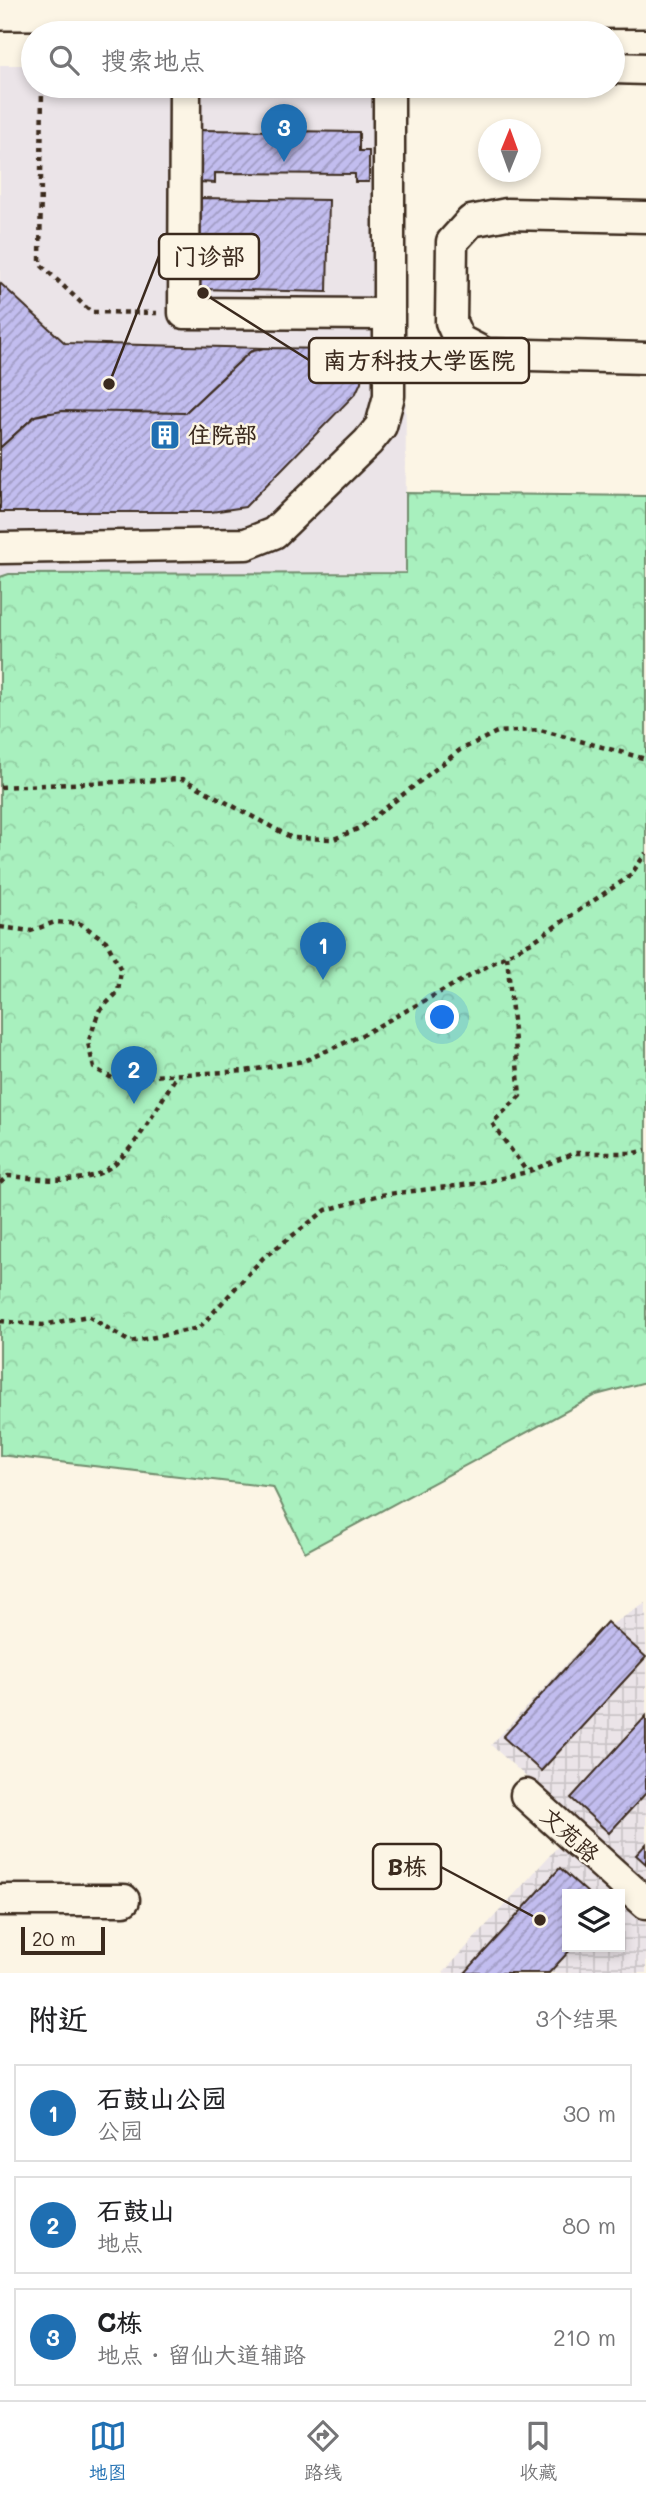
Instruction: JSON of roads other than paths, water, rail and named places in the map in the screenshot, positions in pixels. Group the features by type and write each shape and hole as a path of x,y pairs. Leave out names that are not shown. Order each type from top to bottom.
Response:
{"main road":[{"path":"389,21 646,9"},
{"path":"0,11 168,21"}],"street":[{"path":"625,68 646,69"},
{"path":"185,98 184,313 388,314"},
{"path":"0,548 246,544 274,533 381,426 389,396 388,98"},
{"path":"646,217 507,214 471,221 452,242 451,322 459,340 486,354 646,358"},
{"name":"文苑路","path":"526,1795 646,1903"},
{"path":"0,1900 124,1900"}],"place":[{"name":"C栋","path":"284,162"},
{"name":"南方科技大学医院","path":"203,293"},
{"name":"门诊部","path":"109,384"},
{"name":"住院部","path":"165,435"},
{"name":"石鼓山公园","path":"323,980"},
{"name":"石鼓山","path":"134,1104"},
{"name":"B栋","path":"540,1920"}]}
